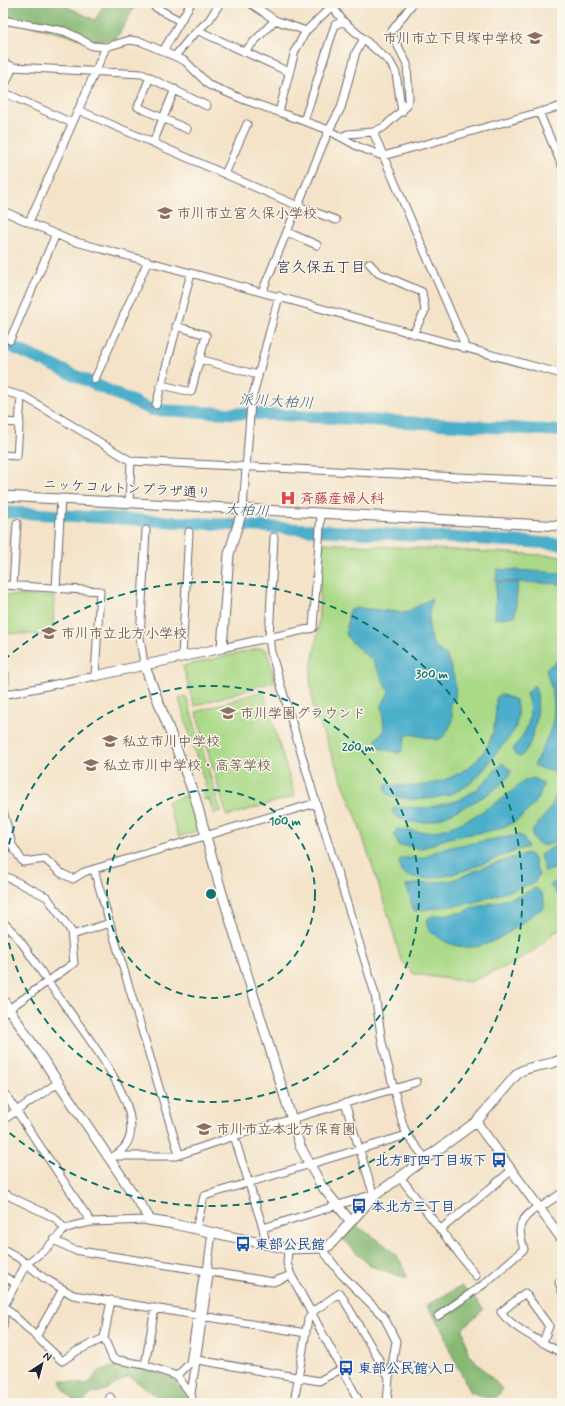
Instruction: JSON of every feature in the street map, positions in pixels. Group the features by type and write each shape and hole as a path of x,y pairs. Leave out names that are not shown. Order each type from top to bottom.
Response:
{"street":[{"path":"157,3 155,7 180,21"},
{"path":"163,51 191,3"},
{"path":"175,56 190,38 209,20 220,3"},
{"path":"250,3 275,20 306,31"},
{"path":"341,137 348,134 374,132 384,127 402,112 409,98 407,64 391,32 413,3"},
{"path":"279,112 295,51 306,31 331,4 343,21 390,62 396,73 402,112"},
{"path":"3,20 21,25 50,28 78,37 92,46 106,47 130,40 142,42 185,61 209,85 245,100 329,130 383,156 562,106"},
{"path":"244,52 275,20"},
{"path":"304,121 335,25 343,21"},
{"path":"199,31 290,72"},
{"path":"262,292 329,130 341,108 356,52 364,39"},
{"path":"29,222 106,47"},
{"path":"3,62 13,66 142,74 207,106"},
{"path":"13,66 3,90 72,123"},
{"path":"150,78 138,107 187,129"},
{"path":"153,143 175,89"},
{"path":"78,110 298,206 336,220"},
{"path":"539,112 562,166"},
{"path":"225,174 247,124"},
{"path":"374,132 464,343 464,348"},
{"path":"3,211 69,240 562,374"},
{"path":"288,232 317,245"},
{"path":"10,340 56,234"},
{"path":"95,379 148,261"},
{"path":"369,263 378,273 422,292 425,311 413,334"},
{"path":"156,405 191,273"},
{"path":"222,648 227,564 235,532 242,513 250,409 279,296"},
{"path":"162,385 191,392 206,335 176,326"},
{"path":"199,359 258,375"},
{"path":"3,391 22,396 131,461 562,482"},
{"path":"3,455 17,456 22,396"},
{"path":"3,422 20,423"},
{"path":"129,503 131,461"},
{"name":"ニッケコルトンプラザ通り","path":"3,496 61,503 129,503 242,513 562,526"},
{"path":"56,588 61,503"},
{"path":"3,695 313,628 321,516"},
{"path":"13,585 17,523"},
{"path":"146,530 140,638 144,664 178,748 207,836 221,890 290,1119 309,1164 337,1205 351,1222"},
{"path":"182,656 189,532"},
{"path":"274,537 269,638 271,652 375,994 382,1042 407,1135 425,1158"},
{"path":"3,585 100,590 95,676"},
{"path":"3,811 12,845 23,862 45,860 61,873 73,879 94,870 316,803"},
{"path":"94,870 179,1154"},
{"path":"3,875 47,896 72,930 74,963 6,1011"},
{"path":"3,922 24,947 100,1056 123,1095 130,1116 131,1135 128,1143 113,1157"},
{"path":"72,935 110,923"},
{"path":"3,1000 6,1011 113,1157 148,1216 148,1220"},
{"path":"3,1327 4,1305 26,1264 46,1249 65,1229 76,1225 91,1222 148,1220 212,1232 288,1249 321,1248 332,1243 374,1195 476,1122 523,1069 550,1064 562,1059"},
{"path":"3,1120 59,1082"},
{"path":"113,1157 176,1156 234,1136 417,1082"},
{"path":"3,1091 91,1222"},
{"path":"345,1103 374,1195"},
{"path":"476,1122 562,1239"},
{"path":"196,1229 204,1196 407,1135"},
{"path":"234,1136 263,1228 266,1245"},
{"path":"440,1230 511,1171"},
{"path":"400,1177 476,1276"},
{"path":"3,1193 55,1218 65,1229"},
{"path":"438,1316 484,1284 524,1249 519,1232 522,1219 562,1193"},
{"path":"263,1228 374,1195"},
{"path":"177,1376 190,1364 209,1276 206,1272 212,1232"},
{"path":"54,1240 74,1250 273,1282 291,1275"},
{"path":"321,1248 341,1274 384,1317 396,1341 392,1366 388,1377 387,1403"},
{"path":"3,1249 44,1278 73,1295 306,1333"},
{"path":"288,1249 287,1263 291,1275 360,1403"},
{"path":"3,1276 15,1283"},
{"path":"562,1279 559,1282 562,1291"},
{"path":"36,1337 63,1289"},
{"path":"294,1403 306,1333 311,1314 340,1293 388,1377"},
{"path":"543,1342 549,1326 525,1293 501,1312 506,1319 543,1342 562,1353"},
{"path":"111,1300 104,1338 113,1359 145,1365 177,1376 191,1394"},
{"path":"4,1305 62,1361 77,1351 104,1338"},
{"path":"145,1365 155,1308"},
{"path":"193,1403 191,1394 198,1360 201,1316"},
{"path":"198,1360 319,1381 341,1369"},
{"path":"392,1366 422,1367 428,1371"}],"green space":[{"path":"3,3 59,3 95,20 105,3 137,3 116,39 89,41 3,18"},
{"path":"322,543 562,556 562,928 552,934 540,946 514,963 470,982 414,974 404,964 399,954 392,926 356,816 313,707 310,676 318,631"},
{"path":"3,595 54,597 53,635 3,633"},
{"path":"262,648 267,651 275,681 194,706 183,666"},
{"path":"263,691 295,796 227,816 196,712"},
{"path":"186,696 221,811 213,813 209,799 204,800 202,793 207,791 179,699"},
{"path":"187,795 199,830 179,837 167,802"},
{"path":"3,1096 11,1108 11,1112 3,1117"},
{"path":"354,1225 370,1234 394,1254 405,1270 406,1278 370,1266 343,1239"},
{"path":"462,1286 484,1309 463,1328 468,1353 503,1390 496,1397 485,1398 470,1391 449,1349 445,1333 426,1305"},
{"path":"117,1365 140,1367 175,1379 189,1399 188,1403 166,1403 129,1376 106,1390 91,1394 83,1402 74,1402 61,1385 61,1380 86,1385 91,1382 97,1372"}],"water":[{"path":"497,569 562,573 562,584 496,581"},
{"path":"496,583 518,583 515,616 495,619"},
{"path":"432,598 429,613 429,630 431,638 434,645 446,654 455,683 456,690 454,701 450,702 452,716 451,724 446,734 438,740 410,734 406,736 402,751 399,753 379,748 376,739 384,731 382,705 389,692 373,661 351,642 346,634 349,610 359,608 405,613"},
{"path":"557,661 562,665 562,768 556,773 534,766 549,733 554,716 552,692 546,669"},
{"path":"3,672 8,672 8,686 3,686"},
{"path":"534,685 537,692 538,701 536,723 529,744 525,752 520,757 515,755 513,749 526,730 530,717 530,710 526,694"},
{"path":"500,694 516,700 518,716 515,729 474,780 455,792 432,798 409,799 387,794 385,786 387,784 412,786 439,782 463,771 473,763 482,754 490,741 496,713 496,698"},
{"path":"502,763 511,771 508,778 501,785 478,800 453,812 435,820 411,822 395,816 392,812 394,807 427,808 459,800 479,788"},
{"path":"534,778 543,784 542,790 532,806 524,815 507,826 449,838 419,849 410,846 399,846 394,834 397,829 428,832 459,824 506,796 522,783"},
{"path":"562,785 562,837 550,844 539,844 532,837 533,830 549,810"},
{"path":"518,835 522,836 528,847 464,871 446,876 430,878 414,877 401,872 399,861 401,858 422,858 444,848"},
{"path":"562,841 562,866 545,872 540,855"},
{"path":"528,853 533,857 539,875 534,883 472,903 414,911 406,885 453,880 484,867"},
{"path":"562,878 562,894 557,895 550,885"},
{"path":"536,888 543,897 543,908 507,934 494,941 468,947 454,945 439,938 428,928 427,919 433,916 465,912 469,909 519,896"}],"waterway":[{"name":"派川大柏川","path":"3,343 152,410 281,415 562,431"},
{"name":"大柏川","path":"3,512 562,544"}],"place":[{"name":"市川市立下貝塚中学校","path":"535,38"},
{"name":"市川市立宮久保小学校","path":"165,213"},
{"name":"斉藤産婦人科","path":"288,498"},
{"name":"市川市立北方小学校","path":"49,633"},
{"name":"市川学園グラウンド","path":"228,713"},
{"name":"私立市川中学校","path":"110,741"},
{"name":"私立市川中学校・高等学校","path":"91,765"},
{"name":"市川市立本北方保育園","path":"204,1129"},
{"name":"北方町四丁目坂下","path":"499,1160"},
{"name":"本北方三丁目","path":"359,1206"},
{"name":"東部公民館","path":"243,1244"},
{"name":"東部公民館入口","path":"346,1368"}],"district":[{"name":"宮久保五丁目","path":"321,267"}]}
